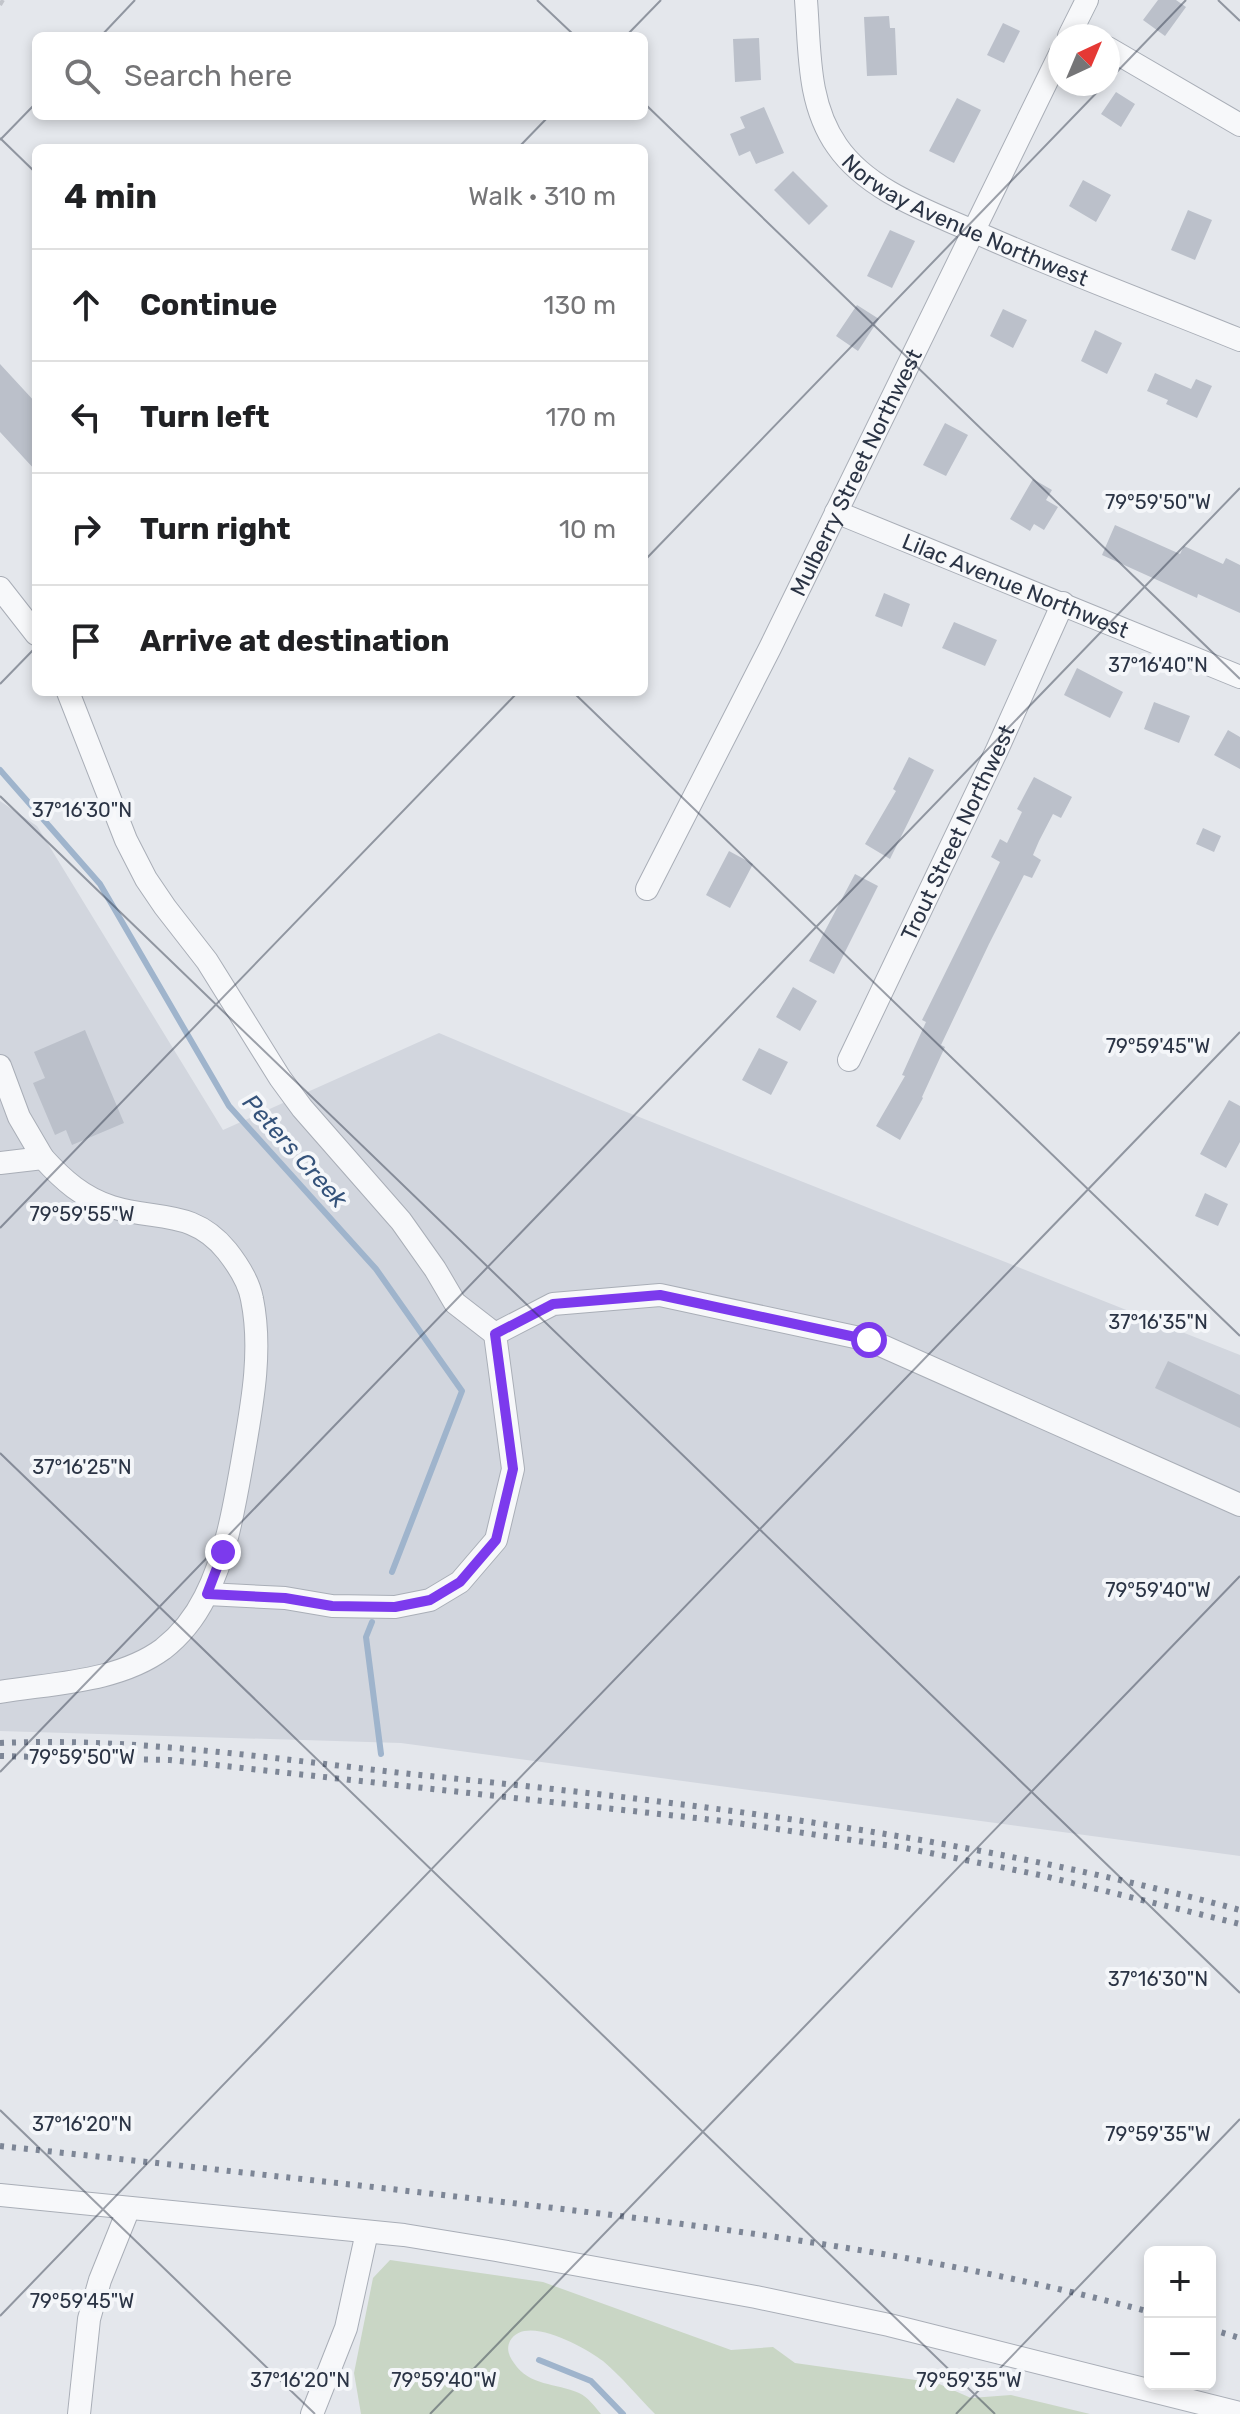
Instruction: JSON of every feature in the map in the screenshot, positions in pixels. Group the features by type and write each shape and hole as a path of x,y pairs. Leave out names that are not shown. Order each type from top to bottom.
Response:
{"street":[{"name":"Norway Avenue Northwest","path":"806,0 813,90 823,121 837,146 860,171 888,191 972,231 1240,340"},
{"path":"1079,24 1087,0"},
{"path":"1120,55 1240,125"},
{"name":"Mulberry Street Northwest","path":"647,889 1048,78"},
{"name":"Lilac Avenue Northwest","path":"836,512 1240,677"},
{"path":"0,588 32,629"},
{"name":"Trout Street Northwest","path":"849,1060 1063,603"},
{"path":"70,696 126,840 146,879 207,961 302,1108 401,1221 455,1303 495,1334 513,1469 496,1540 460,1582 430,1600 413,1605 332,1606 285,1598 207,1594"},
{"path":"0,1066 19,1117 43,1158 63,1179 85,1195 109,1206 189,1221 207,1231 226,1250 241,1270 252,1298 256,1345 254,1391 234,1507 224,1549 196,1615 179,1635 141,1662 106,1674 0,1692"},
{"path":"0,1163 43,1158"},
{"path":"495,1334 553,1304 660,1295 869,1340 1240,1505"},
{"path":"0,2195 367,2232 496,2250 756,2297 889,2325 1240,2413"},
{"path":"79,2414 89,2319 100,2280 129,2208"},
{"path":"312,2414 346,2328 367,2232"}],"path":[{"path":"0,5 3,0"}],"shaded area":[{"path":"0,801 37,826 223,1130 439,1033 619,1109 1240,1355 1240,1856 401,1743 0,1731"}],"green space":[{"path":"390,2260 543,2282 731,2350 773,2347 795,2363 937,2383 971,2398 1011,2395 1090,2414 655,2414 595,2355 556,2336 528,2330 518,2333 509,2344 509,2355 520,2370 535,2380 582,2395 601,2414 361,2414 354,2373 373,2278"}],"building":[{"path":"1158,0 1176,0 1186,7 1165,36 1143,20"},
{"path":"889,16 890,28 895,28 897,75 867,76 864,17"},
{"path":"1003,23 1020,31 1004,63 987,55"},
{"path":"759,38 761,80 735,82 733,39"},
{"path":"1120,95 1135,104 1121,127 1101,114 1113,96"},
{"path":"957,98 981,110 954,163 929,151"},
{"path":"764,107 784,153 756,164 750,151 739,156 730,134 745,128 740,117"},
{"path":"793,171 828,206 809,225 774,190"},
{"path":"1083,180 1111,195 1096,222 1069,206"},
{"path":"1188,210 1212,220 1195,260 1171,250"},
{"path":"890,230 915,241 892,288 867,276"},
{"path":"857,305 879,319 858,351 836,336"},
{"path":"1003,309 1027,320 1013,348 990,336"},
{"path":"1095,330 1122,343 1107,374 1081,361"},
{"path":"0,364 32,399 32,467 0,432"},
{"path":"1155,373 1191,389 1196,379 1212,386 1197,418 1166,404 1168,400 1147,391"},
{"path":"945,423 968,435 946,476 923,465"},
{"path":"1033,479 1052,490 1046,500 1058,507 1044,530 1034,524 1030,531 1010,519"},
{"path":"1115,525 1180,554 1184,546 1223,564 1226,558 1240,565 1240,613 1198,594 1197,598 1102,555"},
{"path":"884,593 910,604 902,627 875,616"},
{"path":"954,622 997,640 985,666 942,648"},
{"path":"1077,668 1123,692 1110,718 1064,695"},
{"path":"1154,702 1190,716 1179,743 1144,729"},
{"path":"1228,730 1240,737 1240,769 1214,755"},
{"path":"909,757 934,770 890,859 865,844 896,791 893,789"},
{"path":"1034,777 1072,797 1061,818 1053,814 1039,841 1033,855 1041,860 1032,878 1024,875 989,944 941,1045 945,1047 923,1098 900,1140 876,1126 905,1076 902,1075 926,1022 922,1020 1000,862 991,857 1000,839 1007,843 1022,812 1017,809"},
{"path":"1203,828 1221,836 1214,852 1196,844"},
{"path":"729,851 753,864 730,908 706,895"},
{"path":"855,874 878,886 834,974 809,961"},
{"path":"793,987 817,1001 800,1031 776,1017"},
{"path":"85,1030 124,1123 72,1145 66,1130 55,1135 33,1083 45,1078 34,1052"},
{"path":"759,1048 788,1062 771,1095 742,1080"},
{"path":"1229,1100 1240,1106 1240,1142 1226,1168 1200,1154"},
{"path":"1205,1193 1228,1204 1218,1226 1195,1216"},
{"path":"1168,1361 1240,1395 1240,1428 1155,1388"}],"waterway":[{"name":"Peters Creek","path":"0,770 100,884 229,1106 376,1269 462,1391 392,1572"},
{"name":"Peters Creek","path":"372,1622 366,1637 381,1754"},
{"name":"Peters Creek","path":"539,2360 591,2381 623,2414"}],"railway":[{"path":"0,1743 105,1743 210,1751 730,1811 1037,1862 1240,1910"},
{"path":"0,1756 170,1760 723,1821 905,1848 1040,1875 1240,1924"},
{"path":"0,2146 485,2200 779,2237 1003,2277 1144,2310"},
{"path":"1216,2331 1240,2338"}],"route":[{"path":"223,1552 207,1594 285,1598 332,1606 395,1607 430,1600 460,1582 496,1540 513,1469 495,1334 553,1304 660,1295 869,1340"}]}
